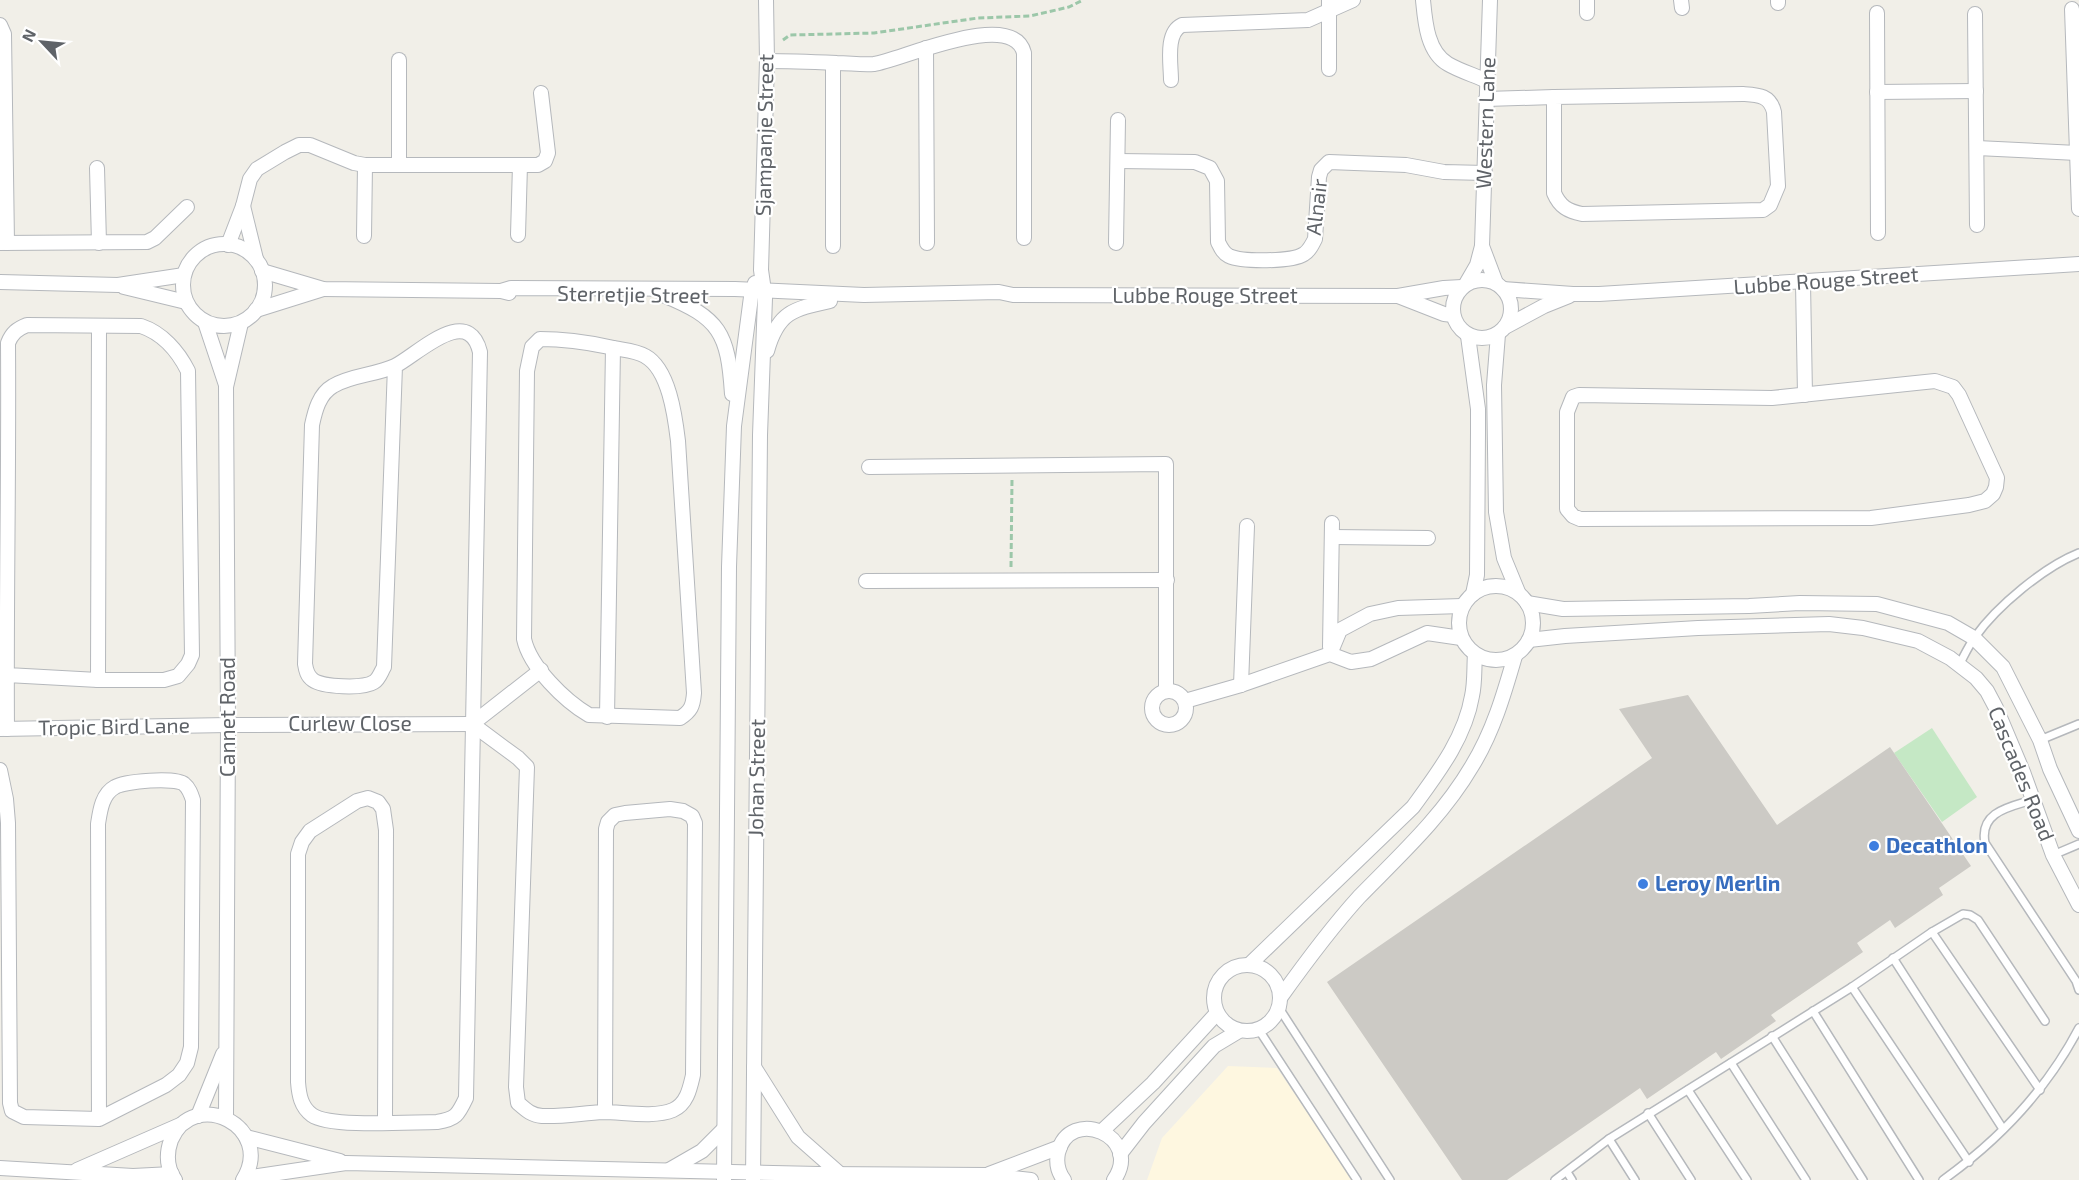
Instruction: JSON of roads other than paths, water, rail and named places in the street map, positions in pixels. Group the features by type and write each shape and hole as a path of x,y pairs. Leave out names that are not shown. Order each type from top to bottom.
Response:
{"street":[{"name":"Sjampanje Street","path":"758,294 761,270 767,57 766,0"},
{"path":"1171,80 1171,35 1182,25 1308,20 1329,6 1353,0"},
{"path":"1423,0 1426,26 1438,54 1446,63 1487,81"},
{"name":"Western Lane","path":"1464,286 1477,265 1482,246 1490,0"},
{"path":"1329,6 1329,69"},
{"path":"2073,9 2079,209"},
{"path":"1876,13 1878,233"},
{"path":"1975,14 1977,225"},
{"path":"0,25 3,34 4,243 147,242 155,238 188,207"},
{"path":"767,57 872,64 955,39 981,36 1011,39 1022,46 1024,53 1024,238"},
{"path":"926,48 927,243"},
{"path":"399,60 399,165"},
{"path":"833,63 834,246"},
{"path":"1877,92 1976,91"},
{"path":"228,245 243,206 250,178 257,169 299,145 310,145 354,163 365,165 538,165 545,161 548,153 541,93"},
{"path":"1486,99 1743,94 1763,96 1772,104 1774,112 1778,186 1775,196 1770,205 1763,210 1754,211 1582,214 1570,211 1559,204 1554,193 1554,98"},
{"path":"1116,243 1118,120"},
{"path":"1977,148 2077,153"},
{"name":"Alnair","path":"1118,161 1195,162 1210,168 1216,181 1218,242 1221,249 1227,255 1236,258 1285,260 1303,255 1315,239 1318,177 1329,162 1406,165 1444,172 1485,173"},
{"path":"364,236 365,165"},
{"path":"518,235 520,165"},
{"path":"97,168 99,243"},
{"path":"243,206 259,266 264,287 256,310 241,323 219,326 205,322 194,314 186,302 183,289 184,275 198,253 210,247 228,245 247,251 259,266"},
{"name":"Western Lane","path":"1482,246 1500,286"},
{"name":"Lubbe Rouge Street","path":"1500,286 1573,294 1803,283 2079,264"},
{"name":"Sterretjie Street","path":"259,266 323,289"},
{"path":"0,282 118,285 184,275"},
{"path":"1502,330 1488,338 1478,339 1460,330 1453,315 1454,301 1464,286 1475,280 1485,280 1500,286 1509,297 1510,318 1502,330 1494,385 1496,512 1504,558 1518,592 1527,603 1533,619 1533,630 1529,640 1515,656 1494,661 1474,654 1461,638 1459,627 1462,606 1473,594 1487,587 1498,585 1518,592"},
{"path":"1803,283 1805,395"},
{"path":"118,285 186,302"},
{"name":"Lubbe Rouge Street","path":"758,294 999,292 1013,295 1398,296 1464,286"},
{"name":"Sterretjie Street","path":"501,291 511,288 758,294"},
{"name":"Sterretjie Street","path":"256,310 323,289 501,291 511,294 758,294"},
{"name":"Lubbe Rouge Street","path":"758,294 830,301 995,300 1013,295"},
{"name":"Johan Street","path":"753,1176 761,375 758,294"},
{"name":"Johan Street","path":"734,426 758,294"},
{"name":"Lubbe Rouge Street","path":"1502,330 1544,306 1573,294"},
{"name":"Johan Street","path":"663,295 688,305 707,317 720,333 727,353 734,426 729,567 724,1176"},
{"name":"Lubbe Rouge Street","path":"1398,296 1444,314 1453,315"},
{"name":"Johan Street","path":"761,375 774,331 779,322 787,314 800,307 830,301"},
{"name":"Cannet Road","path":"205,322 226,387"},
{"name":"Cannet Road","path":"226,1118 228,725 226,387 241,323"},
{"path":"4,729 7,675 8,343 18,328 27,325 141,326 150,329 179,354 188,371 192,655 188,664 178,675 164,680 98,680 7,675"},
{"path":"98,680 99,327"},
{"path":"385,1122 386,820 378,802 368,798 357,801 310,831 302,842 298,854 298,1082 299,1096 304,1107 313,1116 340,1122 385,1122 436,1122 451,1119 459,1113 466,1098 480,352 477,343 463,331 451,332 435,339 395,366 333,386 316,408 312,425 305,664 308,676 314,682 326,686 365,685 375,682 384,667 395,366"},
{"path":"1468,336 1478,421 1478,575 1473,594"},
{"path":"540,339 582,342 631,351 646,356 656,366 673,404 678,441 694,693 692,707 680,718 589,715 577,708 541,670 532,660 524,639 528,359 532,347 540,339"},
{"path":"607,717 613,348"},
{"path":"1935,381 1953,387 1959,395 1997,478 1993,495 1985,501 1969,505 1871,518 1580,519 1573,516 1567,509 1567,412 1573,398 1579,395 1772,398 1805,395 1935,381"},
{"path":"869,467 1166,464 1166,690"},
{"path":"1330,654 1332,523"},
{"path":"1241,685 1247,526"},
{"path":"1332,537 1428,538"},
{"path":"866,581 1167,580"},
{"name":"Cascades Road","path":"1527,603 1563,609 1877,603 1948,623 1974,638 2003,668 2040,740 2050,769 2079,831"},
{"path":"1330,654 1340,630 1370,615 1398,608 1462,606"},
{"name":"Cascades Road","path":"1529,640 1698,628 1829,624 1863,628 1909,638 1926,645 1959,665 1976,678 1987,691 1996,708 2053,855 2079,905"},
{"path":"1185,701 1241,685 1330,654 1351,662 1371,659 1428,633 1461,638"},
{"path":"1474,654 1472,698 1462,730 1434,778 1413,807 1249,965 1230,970 1217,984 1214,1004 1217,1013 1230,1028 1239,1031 1259,1030 1274,1017 1280,1003 1323,938 1358,898 1444,809 1485,743 1503,698 1515,656"},
{"path":"472,724 541,670"},
{"path":"1166,690 1178,692 1185,701 1184,717 1174,724 1163,724 1154,717 1151,706 1156,696 1166,690"},
{"path":"472,724 527,767 516,1087 518,1103 530,1114 542,1116 605,1112 659,1113 674,1110 684,1101 690,1090 693,1075 695,823 692,816 683,811 670,809 615,815 608,822 606,829 605,1112"},
{"name":"Curlew Close","path":"228,725 472,724"},
{"name":"Tropic Bird Lane","path":"4,729 228,725"},
{"path":"0,770 8,823 10,1103 12,1111 24,1117 99,1119 166,1084 179,1075 187,1064 191,1047 193,800 190,791 183,783 174,779 114,787 106,796 100,809 98,824 99,1119"},
{"path":"1249,965 1268,972 1279,988 1280,1003"},
{"path":"1102,1131 1153,1083 1217,1013"},
{"path":"1120,1154 1144,1123 1214,1046 1239,1031"},
{"name":"Cannet Road","path":"198,1116 226,1046"},
{"path":"754,1067 798,1137 840,1174"},
{"path":"75,1171 198,1116 217,1115 234,1122 246,1137 251,1158 244,1179 346,1162 655,1170 669,1175 840,1174 859,1177 987,1175 1031,1180"},
{"path":"0,1168 173,1177 168,1161 169,1147 174,1134 183,1124"},
{"path":"669,1175 702,1151 724,1129"},
{"path":"1064,1180 1057,1166 1060,1147 1073,1132 1083,1129 1102,1131 1117,1145 1120,1164 1113,1180"},
{"path":"246,1137 346,1162"},
{"path":"987,1175 1060,1147"}],"lane":[{"path":"1959,665 1974,638 2007,601 2050,567 2079,553"},
{"path":"2040,740 2079,724"},
{"path":"2032,800 2008,807 1991,817 1984,827 1984,843 2070,971 2079,990"},
{"name":"Cascades Road","path":"2053,855 2079,844"},
{"path":"1555,1180 1648,1113 1852,987 1932,932 1963,914 1978,920 2045,1021"},
{"path":"1932,932 2040,1090"},
{"path":"1893,958 2003,1129"},
{"path":"1852,987 1969,1162"},
{"path":"1280,1003 1390,1180"},
{"path":"1813,1011 1919,1180"},
{"path":"1943,1180 1969,1162 2040,1090 2065,1056 2079,1028"},
{"path":"1259,1030 1357,1180"},
{"path":"1772,1036 1863,1180"},
{"path":"1731,1063 1806,1180"},
{"path":"1688,1089 1747,1180"},
{"path":"1648,1113 1691,1180"},
{"path":"1609,1139 1635,1180"},
{"path":"1567,1172 1572,1180"}],"place":[{"name":"Decathlon","path":"1874,846"},
{"name":"Leroy Merlin","path":"1643,884"}]}
